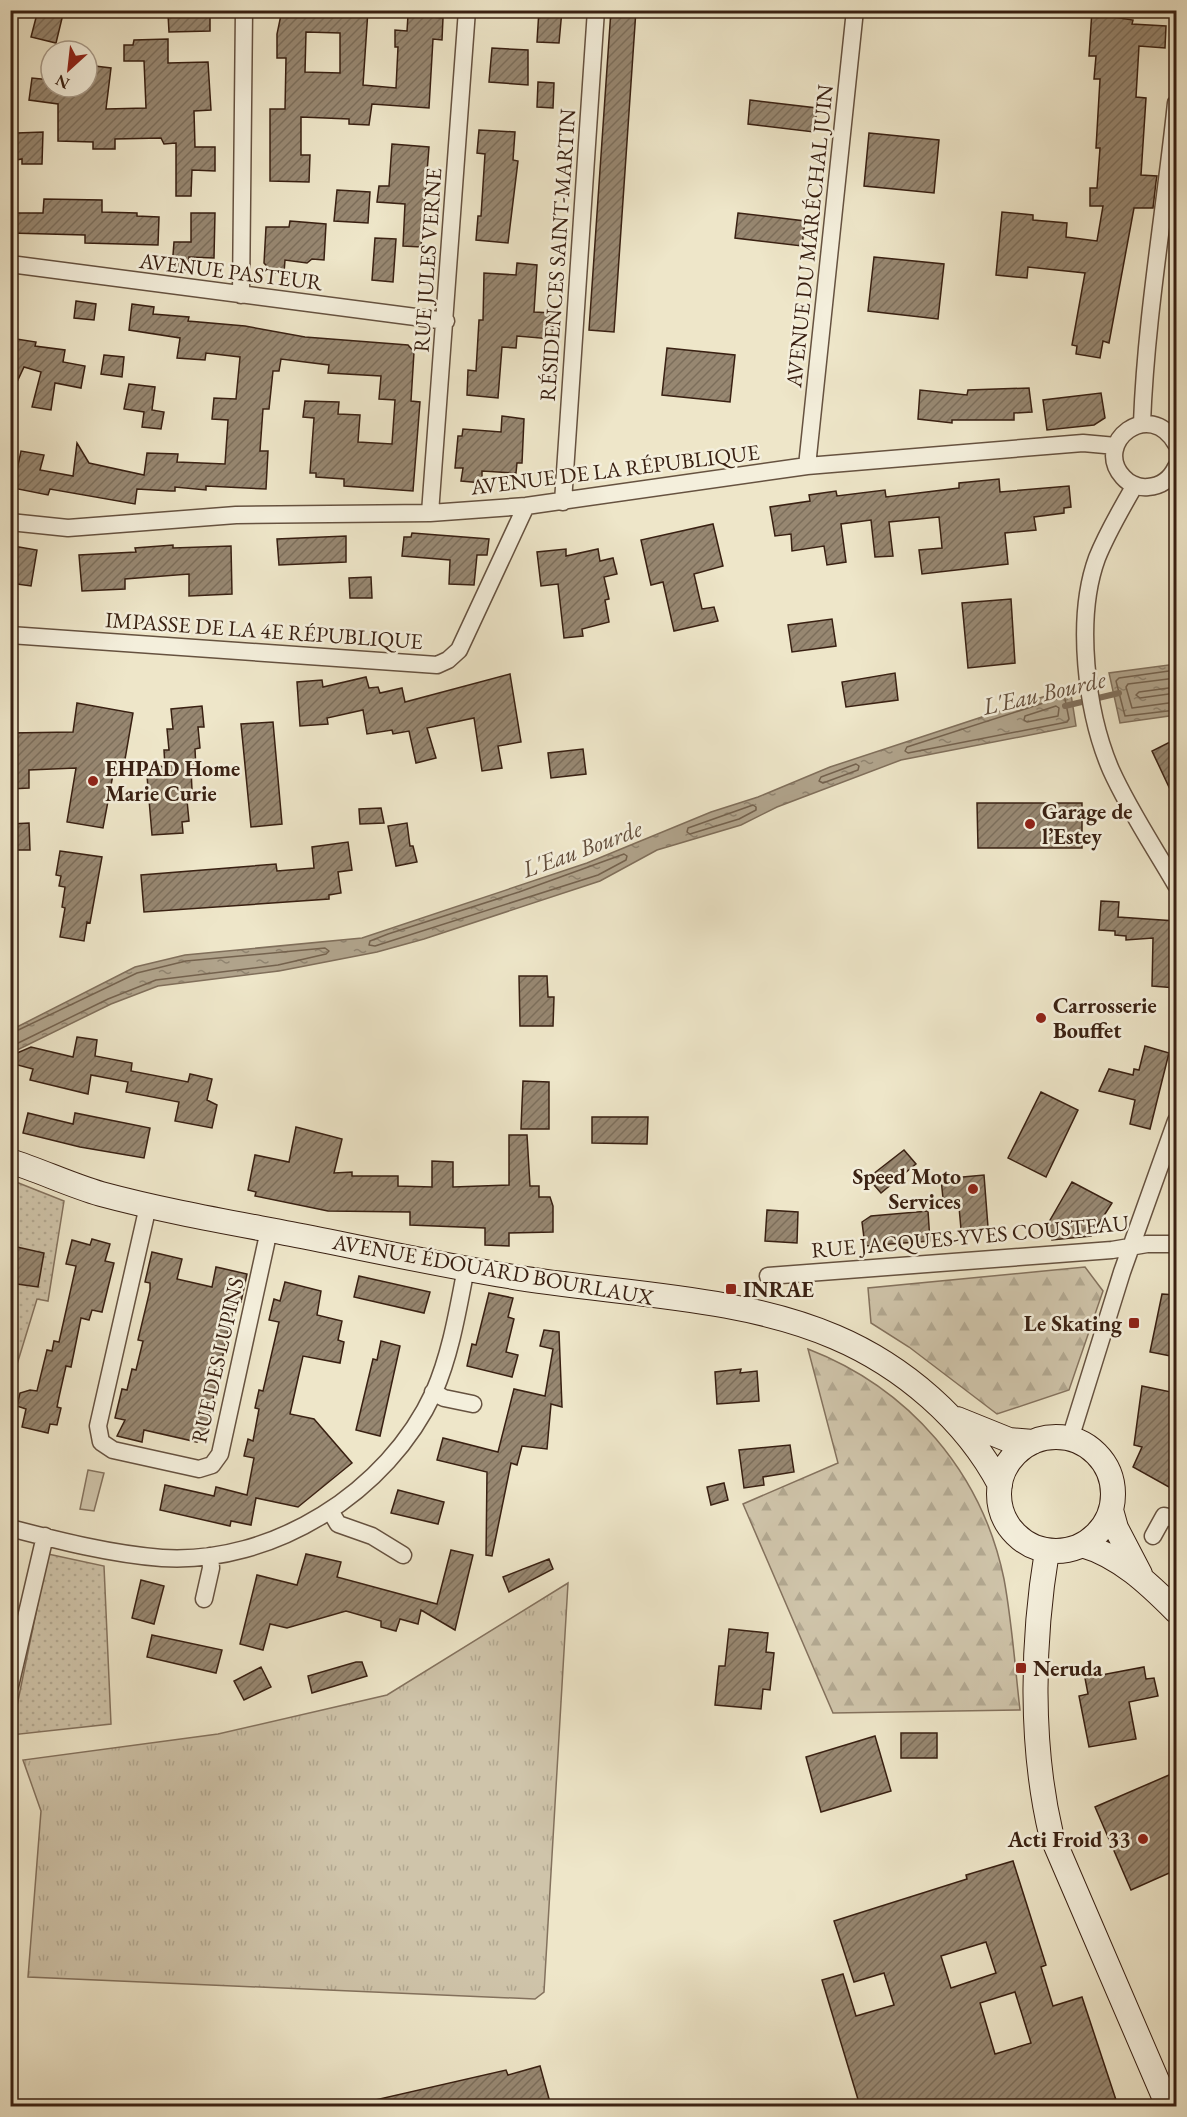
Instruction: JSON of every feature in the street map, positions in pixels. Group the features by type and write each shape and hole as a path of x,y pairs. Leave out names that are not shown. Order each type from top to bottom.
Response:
{"street":[{"path":"241,295 244,10"},
{"name":"RUE JULES VERNE","path":"430,513 446,321 467,10"},
{"name":"RÉSIDENCES SAINT-MARTIN","path":"563,502 596,10"},
{"name":"AVENUE DU MARÉCHAL JUIN","path":"807,466 855,10"},
{"path":"1142,423 1148,327 1166,212 1176,104"},
{"name":"AVENUE PASTEUR","path":"10,264 446,321"},
{"path":"1176,444 1163,428 1142,423 1126,431 1116,446 1116,465 1126,481 1135,485 1156,486 1165,482 1176,466"},
{"name":"AVENUE DE LA RÉPUBLIQUE","path":"10,522 59,528 236,515 430,513 563,502 807,466 1083,443 1116,446"},
{"path":"1135,485 1117,516 1097,560 1088,593 1087,665 1101,739 1120,788 1176,885"},
{"name":"IMPASSE DE LA 4E RÉPUBLIQUE","path":"10,635 437,665 448,660 459,650 526,506"},
{"path":"1070,1439 1131,1246 1176,1121"},
{"name":"AVENUE ÉDOUARD BOURLAUX","path":"10,1161 77,1187 148,1206 466,1268 692,1302 798,1322 859,1348 894,1371 955,1418 995,1436 1033,1442"},
{"name":"RUE DES LUPINS","path":"148,1206 98,1426 101,1442 113,1450 199,1469 212,1465 220,1454 269,1230"},
{"name":"RUE JACQUES-YVES COUSTEAU","path":"768,1276 1176,1244"},
{"path":"10,1528 108,1551 164,1558 210,1556 256,1546 331,1512 353,1497 393,1456 433,1392 455,1326 466,1268"},
{"path":"433,1392 473,1404"},
{"name":"AVENUE ÉDOUARD BOURLAUX","path":"955,1418 1000,1485"},
{"path":"1111,1510 1105,1525 1082,1545 1065,1551 1047,1551 1024,1540 1006,1522 1000,1504 1000,1485 1011,1460 1033,1442 1051,1438 1070,1439 1097,1455 1106,1467 1112,1482 1111,1510 1116,1528 1142,1579"},
{"path":"331,1512 338,1524 372,1536 403,1555"},
{"path":"1153,1536 1164,1516 1176,1519"},
{"path":"10,1686 45,1536"},
{"path":"1082,1545 1106,1554 1142,1579 1176,1611"},
{"path":"1047,1551 1037,1681 1036,1737 1040,1787 1052,1834 1168,2106"},
{"path":"204,1599 212,1568 210,1556"}],"green space":[{"path":"11,1180 64,1201 48,1301 37,1299 11,1384"},
{"path":"1085,1267 1103,1291 1069,1390 997,1414 909,1347 871,1323 868,1288"},
{"path":"808,1349 845,1366 878,1386 909,1411 936,1439 959,1469 978,1503 993,1540 1004,1579 1020,1710 833,1713 743,1504 838,1463"},
{"path":"88,1470 104,1473 94,1511 80,1509"},
{"path":"48,1554 104,1566 111,1724 11,1735"},
{"path":"568,1583 544,1992 535,1999 28,1977 41,1811 23,1760 218,1734 387,1695"}],"water":[{"path":"1176,664 1176,715 1120,723 1109,673"},
{"path":"1070,688 1076,726 901,760 777,807 741,825 657,850 600,881 424,939 377,952 279,971 158,986 111,1004 11,1053 11,1030 135,967 185,955 362,938 587,863 711,812 758,797 830,767"}],"building":[{"path":"38,10 64,10 57,39 31,37"},
{"path":"189,10 210,10 210,31 169,32 168,14 189,13"},
{"path":"282,10 368,10 363,85 396,88 398,47 395,47 395,30 407,31 408,15 443,18 442,40 433,39 429,108 372,104 369,125 349,124 349,119 301,117 301,155 310,155 309,182 270,181 270,109 285,109 286,58 277,58 277,34","holes":["306,32 340,33 340,73 305,72"]},
{"path":"539,10 562,10 559,43 537,42"},
{"path":"611,10 636,10 614,332 589,330"},
{"path":"1092,10 1107,10 1107,16 1133,20 1132,24 1166,26 1165,48 1139,46 1136,97 1146,98 1141,175 1157,176 1153,208 1134,208 1109,343 1103,341 1100,358 1076,354 1077,346 1072,345 1085,273 1028,267 1027,278 996,275 1002,212 1033,215 1033,220 1067,223 1066,237 1097,241 1103,206 1090,206 1090,188 1097,188 1100,148 1096,148 1100,79 1094,79 1096,56 1089,56"},
{"path":"168,39 168,63 208,62 211,110 194,111 195,147 215,147 215,171 192,170 191,196 176,196 176,143 164,144 161,138 115,139 115,149 93,149 93,142 58,141 58,104 29,100 32,78 39,79 39,99 99,99 99,66 111,68 106,109 146,108 144,61 124,61 124,45 133,45 134,40"},
{"path":"492,48 528,50 528,85 489,82"},
{"path":"538,82 554,83 553,108 537,107"},
{"path":"750,100 817,108 814,132 748,124"},
{"path":"479,130 515,132 513,160 518,161 508,243 476,240 478,216 481,216 485,154 477,153"},
{"path":"43,132 42,164 22,164 22,159 16,160 17,133"},
{"path":"869,133 939,140 934,193 864,186"},
{"path":"392,144 429,147 421,247 403,246 405,204 377,202 379,186 389,186"},
{"path":"337,190 370,192 368,223 334,221"},
{"path":"44,199 102,200 102,212 137,213 137,216 159,217 158,245 85,243 85,235 10,233 10,213 43,213"},
{"path":"191,213 215,213 214,258 189,257 188,270 172,268 174,242 191,242"},
{"path":"738,213 805,221 802,246 735,238"},
{"path":"290,221 326,224 324,260 312,259 307,263 285,260 284,273 273,273 264,263 266,227 289,227"},
{"path":"375,238 396,239 393,282 372,280"},
{"path":"874,257 944,264 938,319 868,311"},
{"path":"517,263 537,265 534,312 554,313 552,339 517,336 516,348 502,347 498,398 467,395 468,370 476,371 479,320 483,320 484,273 516,275"},
{"path":"76,301 96,304 94,320 74,318"},
{"path":"132,304 154,307 153,314 189,317 188,321 245,326 305,337 408,345 414,352 411,401 420,402 413,491 344,486 344,479 316,477 316,473 310,473 314,418 303,417 305,401 339,402 338,414 360,415 358,442 392,444 395,400 379,399 381,376 328,373 329,365 281,359 279,371 273,371 269,409 263,409 260,451 268,451 266,489 206,486 206,490 175,487 175,491 137,489 135,504 50,489 48,495 13,488 21,451 44,455 40,470 73,476 77,443 89,463 144,475 147,453 178,454 177,462 225,464 228,420 212,419 214,398 236,399 240,357 206,353 205,360 177,358 180,338 129,330"},
{"path":"10,338 36,342 35,346 65,350 63,362 85,366 81,388 55,383 51,410 32,407 41,372 24,367 10,397"},
{"path":"667,348 735,355 730,402 662,395"},
{"path":"104,355 124,357 122,377 101,374"},
{"path":"129,384 155,387 152,410 164,412 161,429 142,427 144,412 124,409"},
{"path":"1029,388 1032,412 1014,413 1014,420 952,420 952,423 918,419 920,390 967,395 968,390"},
{"path":"1101,393 1105,418 1094,425 1047,430 1043,400"},
{"path":"502,416 524,419 522,463 517,463 516,473 482,471 482,483 461,481 463,468 455,468 458,436 462,436 463,429 501,432"},
{"path":"999,479 1000,492 1069,486 1071,507 1064,508 1064,513 1034,517 1036,530 1005,533 1008,564 922,574 919,550 942,548 939,517 889,522 893,556 875,557 871,520 841,524 846,562 827,565 824,546 792,551 791,534 775,536 770,507 810,501 809,495 836,491 837,496 885,490 886,497 959,488 959,483"},
{"path":"713,524 723,566 694,574 702,609 714,607 718,621 674,631 663,582 651,585 641,540"},
{"path":"412,533 489,539 487,555 477,555 474,585 449,584 450,560 402,556 404,537 411,537"},
{"path":"346,536 346,562 279,565 277,539"},
{"path":"173,545 173,548 231,546 232,594 189,596 189,574 125,579 125,589 82,591 79,555 136,552 135,548"},
{"path":"13,546 37,550 31,586 10,583"},
{"path":"566,549 566,556 598,549 600,561 613,558 617,574 604,577 609,599 605,600 609,622 582,629 583,636 564,638 558,584 541,586 537,552"},
{"path":"371,577 372,598 350,598 349,578"},
{"path":"1011,599 1015,663 968,668 962,603"},
{"path":"832,619 836,646 792,652 788,625"},
{"path":"895,673 898,700 846,707 842,682"},
{"path":"510,674 521,742 498,746 502,768 482,771 474,718 427,728 436,758 416,763 409,731 393,734 392,730 367,734 363,710 327,718 328,724 300,726 297,682 322,680 323,687 366,677 369,688 378,687 380,693 402,688 405,702"},
{"name":"EHPAD Home Marie Curie","path":"77,703 133,713 123,771 114,769 103,828 67,822 76,768 29,770 29,788 10,789 10,733 73,732"},
{"path":"202,706 204,727 198,727 200,748 195,749 196,769 191,769 192,790 186,790 189,821 182,822 183,833 152,835 146,764 165,767 164,750 169,750 167,729 173,729 171,709"},
{"path":"273,722 282,824 251,827 241,724"},
{"path":"1176,739 1176,802 1152,751"},
{"path":"583,749 586,774 551,778 548,753"},
{"path":"977,803 1082,803 1082,848 978,848"},
{"path":"381,808 384,823 360,824 359,809"},
{"path":"29,823 30,850 10,850 10,824"},
{"path":"407,823 410,846 413,846 417,862 396,866 388,826"},
{"path":"348,842 352,870 338,872 341,893 329,895 329,899 144,912 141,875 276,864 277,871 314,868 312,847"},
{"path":"60,851 102,857 90,923 87,922 84,941 60,937 65,908 62,907 65,887 59,886 61,876 56,875"},
{"path":"1101,901 1119,902 1118,917 1176,921 1176,988 1152,986 1153,938 1126,940 1126,936 1115,935 1115,931 1099,930"},
{"path":"519,976 547,976 548,997 554,997 553,1026 520,1026"},
{"path":"77,1037 97,1040 95,1056 132,1063 131,1071 188,1082 190,1074 212,1079 207,1100 217,1105 212,1128 175,1121 179,1102 126,1092 128,1082 91,1075 88,1094 30,1080 33,1069 10,1063 10,1056 31,1047 73,1057"},
{"path":"1145,1046 1169,1053 1150,1129 1130,1124 1135,1100 1099,1091 1109,1069 1133,1075 1134,1069 1139,1070"},
{"path":"523,1081 549,1082 549,1129 521,1129"},
{"path":"1041,1092 1078,1110 1046,1177 1008,1158"},
{"path":"28,1113 73,1124 75,1113 150,1128 144,1158 80,1147 23,1133"},
{"path":"592,1117 648,1117 647,1144 592,1143"},
{"path":"296,1127 342,1139 334,1173 352,1172 352,1176 398,1176 398,1186 432,1187 432,1161 453,1162 453,1187 509,1185 509,1135 527,1135 530,1186 539,1186 539,1197 550,1197 553,1206 553,1232 509,1233 509,1246 485,1245 485,1228 410,1225 410,1212 328,1211 255,1196 256,1192 248,1190 255,1155 289,1162"},
{"path":"904,1150 916,1164 881,1193 868,1178"},
{"path":"984,1175 988,1227 961,1229 959,1207 944,1208 941,1179"},
{"path":"1072,1182 1112,1203 1091,1236 1052,1240 1052,1233 1042,1234"},
{"path":"767,1210 798,1212 797,1243 765,1241"},
{"path":"928,1211 930,1241 865,1246 862,1222 871,1216"},
{"path":"92,1239 110,1244 105,1261 114,1263 102,1312 92,1310 89,1320 81,1318 71,1367 66,1366 59,1397 57,1407 61,1408 57,1425 50,1424 48,1433 22,1427 26,1409 17,1406 20,1393 30,1390 37,1391 47,1350 52,1351 54,1341 59,1342 76,1266 66,1264 72,1240 90,1245"},
{"path":"17,1247 44,1253 38,1287 10,1283 10,1254 15,1254"},
{"path":"152,1252 182,1259 177,1279 212,1287 216,1267 247,1274 241,1302 235,1301 205,1435 199,1434 197,1442 144,1430 142,1442 117,1436 125,1420 115,1418 122,1389 127,1390 132,1369 136,1370 143,1341 138,1340 150,1290 150,1283 145,1282"},
{"path":"359,1276 430,1292 424,1313 354,1297"},
{"path":"285,1282 321,1291 317,1315 342,1321 338,1340 344,1342 340,1363 303,1356 290,1414 314,1419 352,1463 298,1507 256,1498 251,1525 231,1521 230,1526 160,1510 165,1485 214,1496 216,1487 247,1495 254,1458 244,1456 248,1439 253,1441 259,1409 255,1408 259,1390 263,1391 279,1322 269,1320 274,1299 280,1301"},
{"path":"489,1293 513,1298 508,1317 514,1319 506,1352 518,1355 512,1377 467,1366 472,1344 476,1345"},
{"path":"1162,1294 1176,1295 1176,1357 1150,1352"},
{"path":"544,1330 559,1332 562,1407 551,1404 547,1449 522,1446 517,1465 511,1463 492,1556 486,1555 487,1472 437,1460 443,1438 498,1452 514,1389 545,1396 553,1349 540,1346"},
{"path":"381,1341 400,1346 380,1436 356,1430 373,1359 377,1360"},
{"path":"741,1369 740,1373 757,1371 759,1401 717,1404 715,1372"},
{"path":"1142,1386 1176,1393 1176,1491 1133,1467 1142,1447 1134,1445"},
{"path":"790,1445 794,1472 763,1477 764,1485 744,1488 739,1450"},
{"path":"724,1483 728,1500 711,1505 707,1487"},
{"path":"398,1490 444,1502 438,1524 391,1513"},
{"path":"451,1550 473,1555 455,1630 421,1610 418,1624 400,1619 396,1631 381,1627 381,1621 346,1611 287,1628 270,1624 263,1650 240,1644 257,1575 297,1585 306,1554 341,1562 337,1577 437,1604"},
{"path":"549,1559 553,1569 509,1592 503,1577"},
{"path":"141,1580 164,1586 154,1624 132,1618"},
{"path":"729,1629 768,1633 766,1652 774,1653 770,1690 763,1689 761,1709 715,1705 719,1666 725,1666"},
{"path":"152,1635 222,1650 216,1673 147,1657"},
{"path":"362,1662 367,1676 312,1693 308,1676"},
{"path":"261,1667 271,1687 244,1700 234,1681"},
{"path":"1144,1667 1146,1679 1154,1678 1158,1696 1129,1702 1136,1739 1089,1747 1079,1696 1088,1694 1085,1678"},
{"path":"901,1733 937,1733 937,1758 901,1758"},
{"path":"875,1736 891,1791 821,1812 806,1757"},
{"name":"Acti Froid 33","path":"1176,1772 1176,1870 1131,1890 1095,1807"},
{"path":"1013,1861 1046,1965 1041,1967 1053,2006 1082,1997 1118,2106 860,2106 822,1980 843,1974 856,2016 894,2005 884,1973 854,1982 834,1921 967,1879 966,1875","holes":["986,1942 996,1973 951,1988 941,1956","1015,1992 1031,2043 995,2054 980,2003"]},
{"path":"540,2066 551,2106 376,2106 375,2100 506,2070 508,2075"}],"waterway":[{"name":"L'Eau Bourde","path":"1065,706 1119,693"}],"place":[{"name":"EHPAD Home Marie Curie","path":"93,781"},
{"name":"Garage de l’Estey","path":"1030,824"},
{"name":"Carrosserie Bouffet","path":"1041,1018"},
{"name":"Speed Moto Services","path":"973,1189"},
{"name":"INRAE","path":"731,1289"},
{"name":"Le Skating","path":"1134,1323"},
{"name":"Neruda","path":"1021,1668"},
{"name":"Acti Froid 33","path":"1143,1839"}]}
